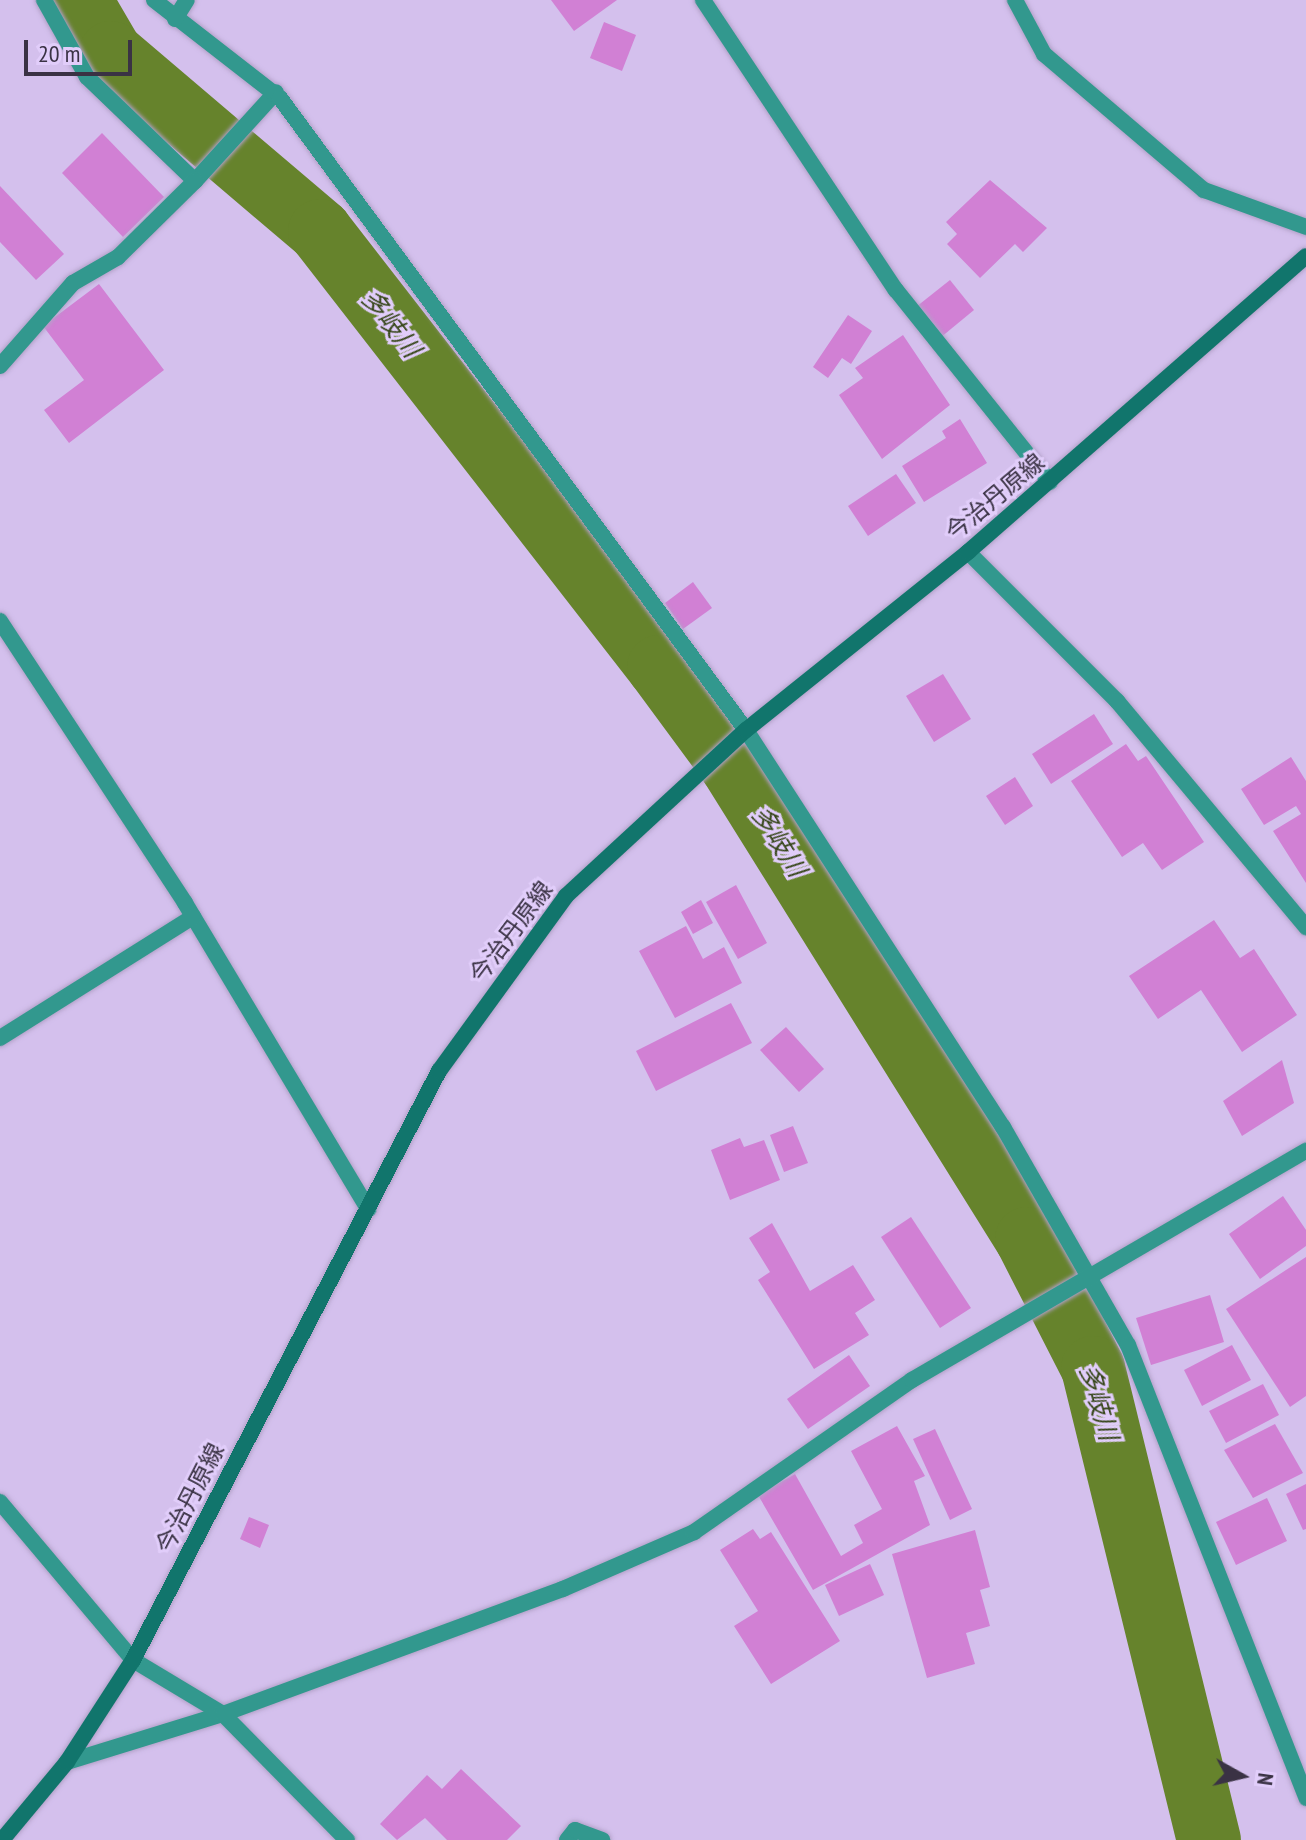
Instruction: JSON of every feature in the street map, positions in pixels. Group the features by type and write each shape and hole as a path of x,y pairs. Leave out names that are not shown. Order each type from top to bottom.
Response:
{"main road":[{"name":"今治丹原線","path":"2,1840 67,1762 133,1660 439,1071 566,896 746,730 968,552 1306,256"}],"street":[{"path":"44,0 87,77 195,181"},
{"path":"154,0 175,19 276,92 746,730 1094,1279 1128,1345 1306,1798"},
{"path":"175,19 187,0"},
{"path":"703,0 896,290 1050,482"},
{"path":"1015,0 1044,54 1204,190 1306,227"},
{"path":"0,366 73,283 118,257 195,181 276,92"},
{"path":"968,552 1117,701 1306,927"},
{"path":"0,621 193,917 368,1209"},
{"path":"0,1038 193,917"},
{"path":"67,1762 223,1714 563,1589 694,1532 912,1380 1069,1284 1094,1279 1303,1157"},
{"path":"0,1502 133,1660 223,1714 347,1840"},
{"path":"567,1840 575,1830 602,1840"}],"building":[{"path":"551,0 617,0 574,31"},
{"path":"604,22 636,35 622,71 590,58"},
{"path":"102,133 164,197 123,237 62,173"},
{"path":"990,180 1047,228 1023,252 1015,244 980,278 947,244 957,234 946,222"},
{"path":"0,186 64,254 36,280 0,242"},
{"path":"950,280 974,310 940,338 916,307"},
{"path":"99,284 164,370 69,443 44,410 84,380 43,326"},
{"path":"848,315 872,331 851,364 842,358 828,378 813,367"},
{"path":"903,335 950,405 882,459 839,395 863,378 855,368"},
{"path":"960,419 987,463 924,502 902,466 946,438 942,431"},
{"path":"896,474 916,503 868,536 848,506"},
{"path":"693,582 712,608 683,629 665,603"},
{"path":"943,674 971,719 934,742 906,696"},
{"path":"1094,714 1113,744 1051,784 1032,754"},
{"path":"1126,744 1138,761 1146,756 1204,842 1162,870 1143,843 1122,857 1071,781"},
{"path":"1291,757 1306,781 1306,883 1273,831 1301,814 1296,806 1264,825 1241,789"},
{"path":"1015,777 1033,806 1005,825 986,796"},
{"path":"736,885 767,943 738,959 706,902"},
{"path":"701,900 713,923 693,934 681,912"},
{"path":"1214,920 1240,958 1254,949 1297,1015 1242,1052 1201,990 1158,1019 1129,976"},
{"path":"686,926 703,959 724,947 742,983 675,1018 639,951"},
{"path":"731,1003 752,1043 656,1091 636,1051"},
{"path":"786,1027 824,1069 799,1092 760,1050"},
{"path":"1282,1060 1294,1103 1242,1136 1223,1101"},
{"path":"793,1126 808,1163 784,1172 770,1135"},
{"path":"740,1138 744,1147 764,1140 780,1180 730,1200 711,1150"},
{"path":"1283,1196 1306,1230 1306,1246 1260,1279 1229,1234"},
{"path":"911,1217 971,1308 940,1328 881,1237"},
{"path":"772,1223 810,1291 853,1265 875,1300 855,1313 869,1335 814,1369 758,1280 770,1272 749,1238"},
{"path":"1306,1257 1306,1396 1290,1407 1226,1309"},
{"path":"1210,1295 1224,1342 1151,1365 1136,1318"},
{"path":"1232,1345 1251,1380 1202,1406 1184,1370"},
{"path":"849,1355 870,1386 808,1429 787,1399"},
{"path":"1263,1384 1279,1415 1226,1443 1209,1411"},
{"path":"1275,1424 1303,1473 1253,1498 1224,1450"},
{"path":"897,1426 925,1476 914,1481 930,1525 813,1590 758,1495 795,1474 841,1556 863,1543 854,1525 882,1509 851,1451"},
{"path":"935,1429 972,1509 950,1520 913,1439"},
{"path":"1306,1484 1306,1529 1303,1530 1286,1494"},
{"path":"1267,1498 1287,1541 1236,1565 1216,1522"},
{"path":"249,1517 269,1525 260,1548 240,1539"},
{"path":"753,1529 760,1539 771,1532 840,1641 771,1684 734,1626 758,1611 720,1550"},
{"path":"975,1530 990,1587 980,1590 990,1626 966,1633 975,1664 927,1678 892,1554"},
{"path":"870,1564 884,1595 839,1616 825,1585"},
{"path":"461,1769 521,1826 507,1840 447,1840 425,1818 397,1840 380,1824 427,1775 442,1789"}],"waterway":[{"name":"多岐川","path":"80,0 111,53 320,231 659,667 732,766 1027,1239 1093,1368 1209,1840"}]}
